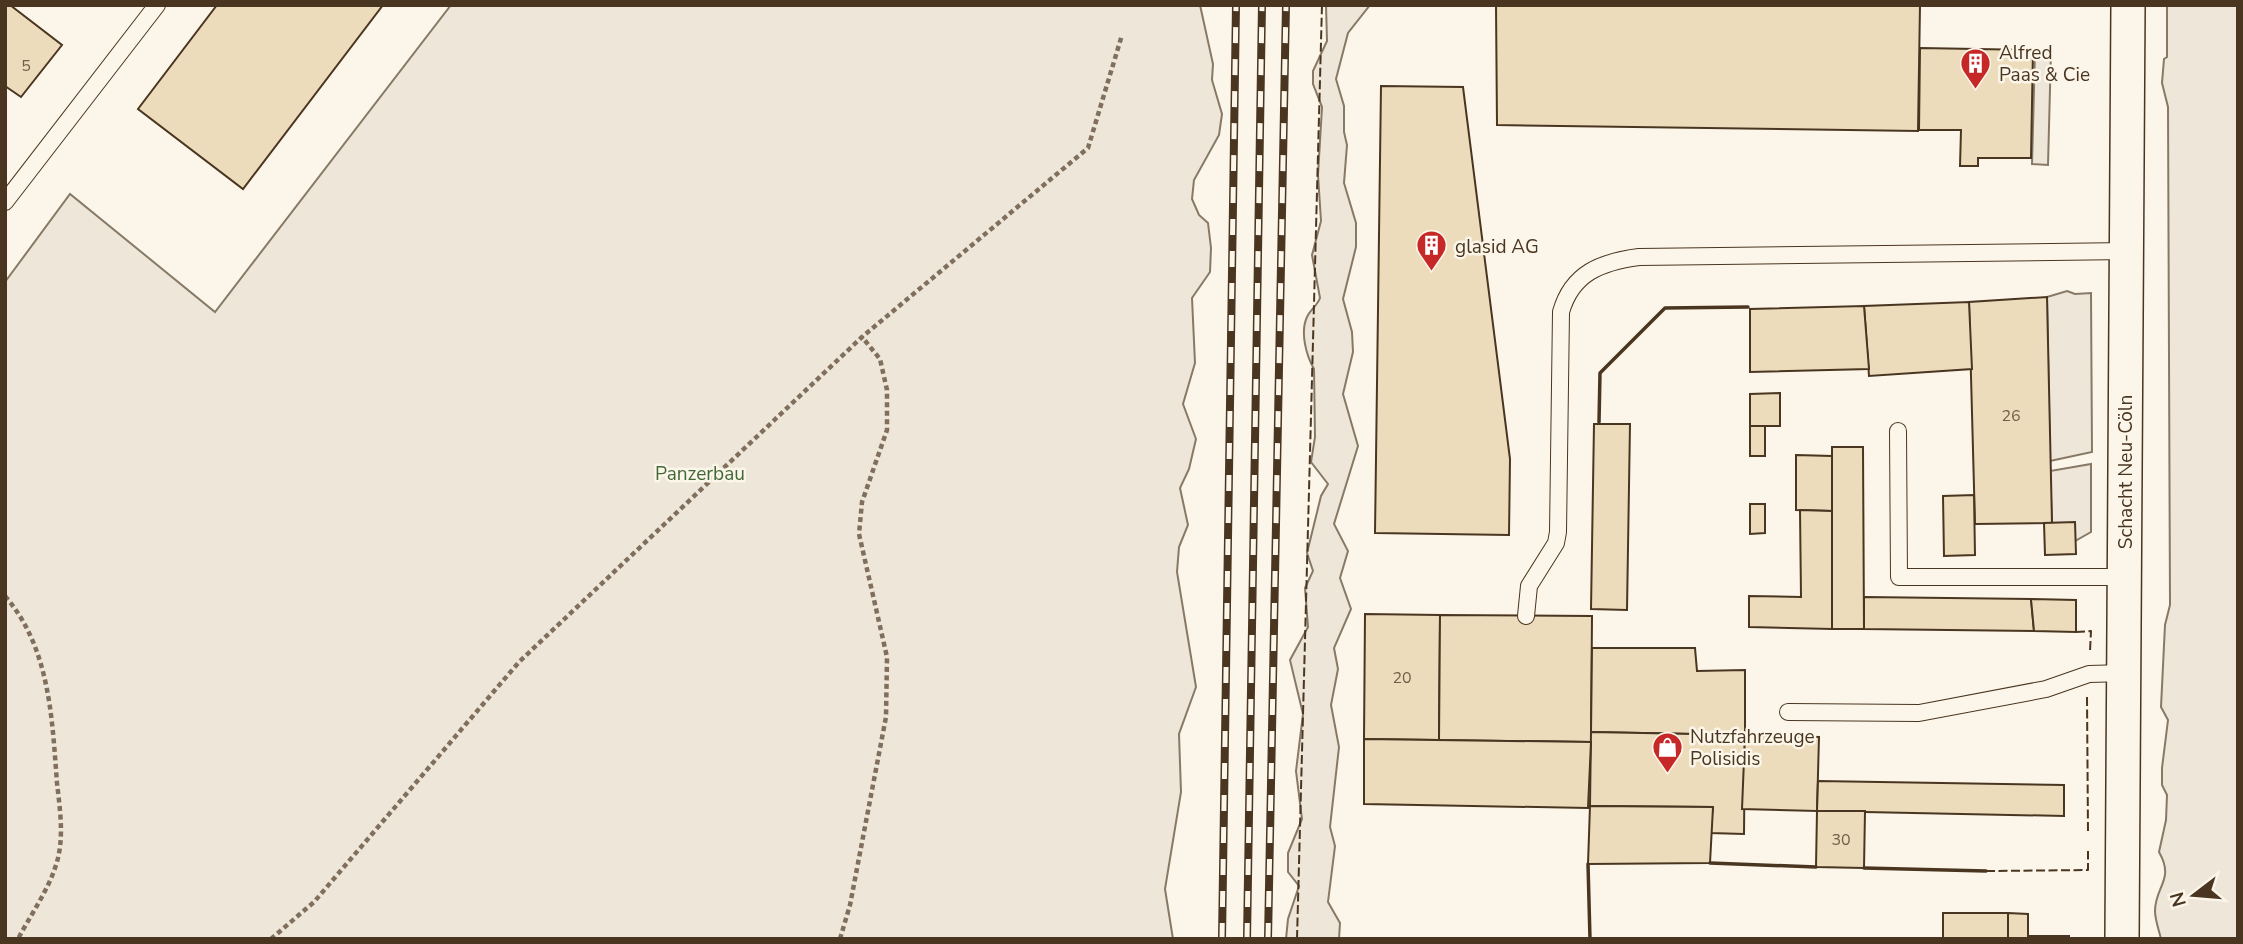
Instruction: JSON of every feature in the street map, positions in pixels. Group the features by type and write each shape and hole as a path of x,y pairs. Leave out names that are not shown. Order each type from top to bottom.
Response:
{"street":[{"name":"Schacht Neu-Cöln","path":"2122,939 2129,5"}],"lane":[{"path":"5,202 157,5"},
{"path":"1526,616 1529,586 1556,543 1560,312 1566,295 1584,273 1616,260 1639,257 2128,251"},
{"path":"1898,431 1899,577 2125,577"},
{"path":"1788,712 1919,713 2046,689 2089,674 2125,673"}],"path":[{"path":"271,939 314,902 519,662 862,337 1088,148 1122,35"},
{"path":"840,939 850,905 886,717 887,657 859,534 862,502 887,430 887,390 880,359 862,337"},
{"path":"5,596 15,607 35,648 48,688 54,721 60,819 60,849 55,868 18,939"}],"green space":[{"name":"Panzerbau","path":"451,5 1200,5 1213,64 1212,80 1222,114 1219,135 1194,180 1192,199 1199,215 1208,223 1211,248 1210,272 1192,298 1195,363 1183,404 1196,439 1189,469 1180,488 1188,525 1179,547 1177,572 1196,687 1179,734 1181,792 1165,889 1173,939 5,939 5,282 70,194 215,312"},
{"path":"1326,5 1370,5 1348,33 1336,79 1344,106 1347,145 1344,183 1356,223 1356,247 1343,299 1352,332 1353,352 1343,394 1358,446 1334,524 1348,551 1340,578 1351,609 1334,648 1338,669 1331,705 1339,747 1330,827 1335,846 1328,902 1340,923 1339,939 1286,939 1288,919 1299,886 1288,872 1288,853 1302,819 1296,771 1303,714 1290,660 1308,627 1305,588 1313,571 1307,553 1321,496 1328,484 1311,462 1315,437 1314,369 1306,350 1304,336 1307,317 1320,298 1312,255 1321,221 1318,175 1322,107 1313,84 1313,71 1327,41"},
{"path":"2167,5 2238,5 2238,939 2161,939 2155,914 2165,876 2159,852 2166,820 2167,795 2162,785 2162,768 2168,720 2161,707 2165,625 2170,605 2168,107 2162,83 2164,59 2167,57"},
{"path":"2035,51 2051,51 2048,165 2032,164"},
{"path":"2067,291 2075,294 2091,293 2092,452 2050,461 2047,297"},
{"path":"2091,464 2091,532 2075,541 2052,523 2050,471"}],"building":[{"path":"5,5 10,5 62,45 21,97 5,86"},
{"path":"217,5 383,5 243,189 138,109"},
{"path":"1496,5 1920,5 1918,131 1497,125"},
{"name":"Alfred Paas & Cie","path":"1920,48 2033,50 2031,158 1978,158 1978,166 1960,166 1961,130 1919,130"},
{"name":"glasid AG","path":"1381,86 1463,87 1510,459 1509,535 1375,533"},
{"path":"2047,297 2052,523 1975,524 1969,302"},
{"path":"1969,302 1972,369 1869,376 1864,306"},
{"path":"1864,306 1869,369 1750,372 1750,309"},
{"path":"1780,393 1780,426 1750,426 1750,394"},
{"path":"1594,424 1630,424 1627,610 1591,609"},
{"path":"1750,426 1765,426 1765,456 1750,456"},
{"path":"1832,447 1863,447 1864,629 1832,629"},
{"path":"1796,455 1832,456 1832,511 1796,510"},
{"path":"1974,495 1975,555 1944,556 1943,496"},
{"path":"1750,504 1765,504 1765,533 1750,534"},
{"path":"1800,510 1832,511 1832,629 1749,627 1749,596 1801,597"},
{"path":"2075,522 2076,554 2045,555 2044,523"},
{"path":"1864,597 2031,599 2034,631 1864,629"},
{"path":"2031,599 2076,600 2076,632 2034,631"},
{"path":"1365,614 1440,615 1439,740 1364,739"},
{"path":"1440,615 1592,616 1591,742 1439,740"},
{"path":"1592,648 1695,648 1697,671 1745,670 1745,735 1591,732"},
{"name":"Nutzfahrzeuge Polisidis","path":"1591,732 1745,735 1744,834 1710,833 1713,807 1590,806"},
{"name":"Nutzfahrzeuge Polisidis","path":"1745,735 1819,737 1817,811 1742,809"},
{"path":"1364,739 1591,742 1588,808 1364,804"},
{"path":"1818,781 2064,785 2064,816 1817,811"},
{"path":"1590,806 1713,807 1710,863 1588,864"},
{"path":"1817,811 1865,811 1864,868 1816,867"},
{"path":"1943,913 2008,913 2008,939 1943,939"},
{"path":"2008,913 2028,914 2028,936 2069,936 2069,939 2008,939"}],"railway":[{"path":"1222,939 1236,5"},
{"path":"1247,939 1262,5"},
{"path":"1268,939 1286,5"}],"fence":[{"path":"1297,939 1322,5"},
{"path":"2076,632 2091,631 2090,651"},
{"path":"2087,697 2088,833"},
{"path":"1986,871 2088,870 2088,851"}],"wall":[{"path":"1599,422 1600,373 1665,308 1748,307"},
{"path":"1710,863 1816,867"},
{"path":"1588,864 1590,939"},
{"path":"1864,868 1986,871"}],"place":[{"name":"Alfred Paas & Cie","path":"1976,90"},
{"name":"glasid AG","path":"1432,273"},
{"name":"Nutzfahrzeuge Polisidis","path":"1667,774"}]}
